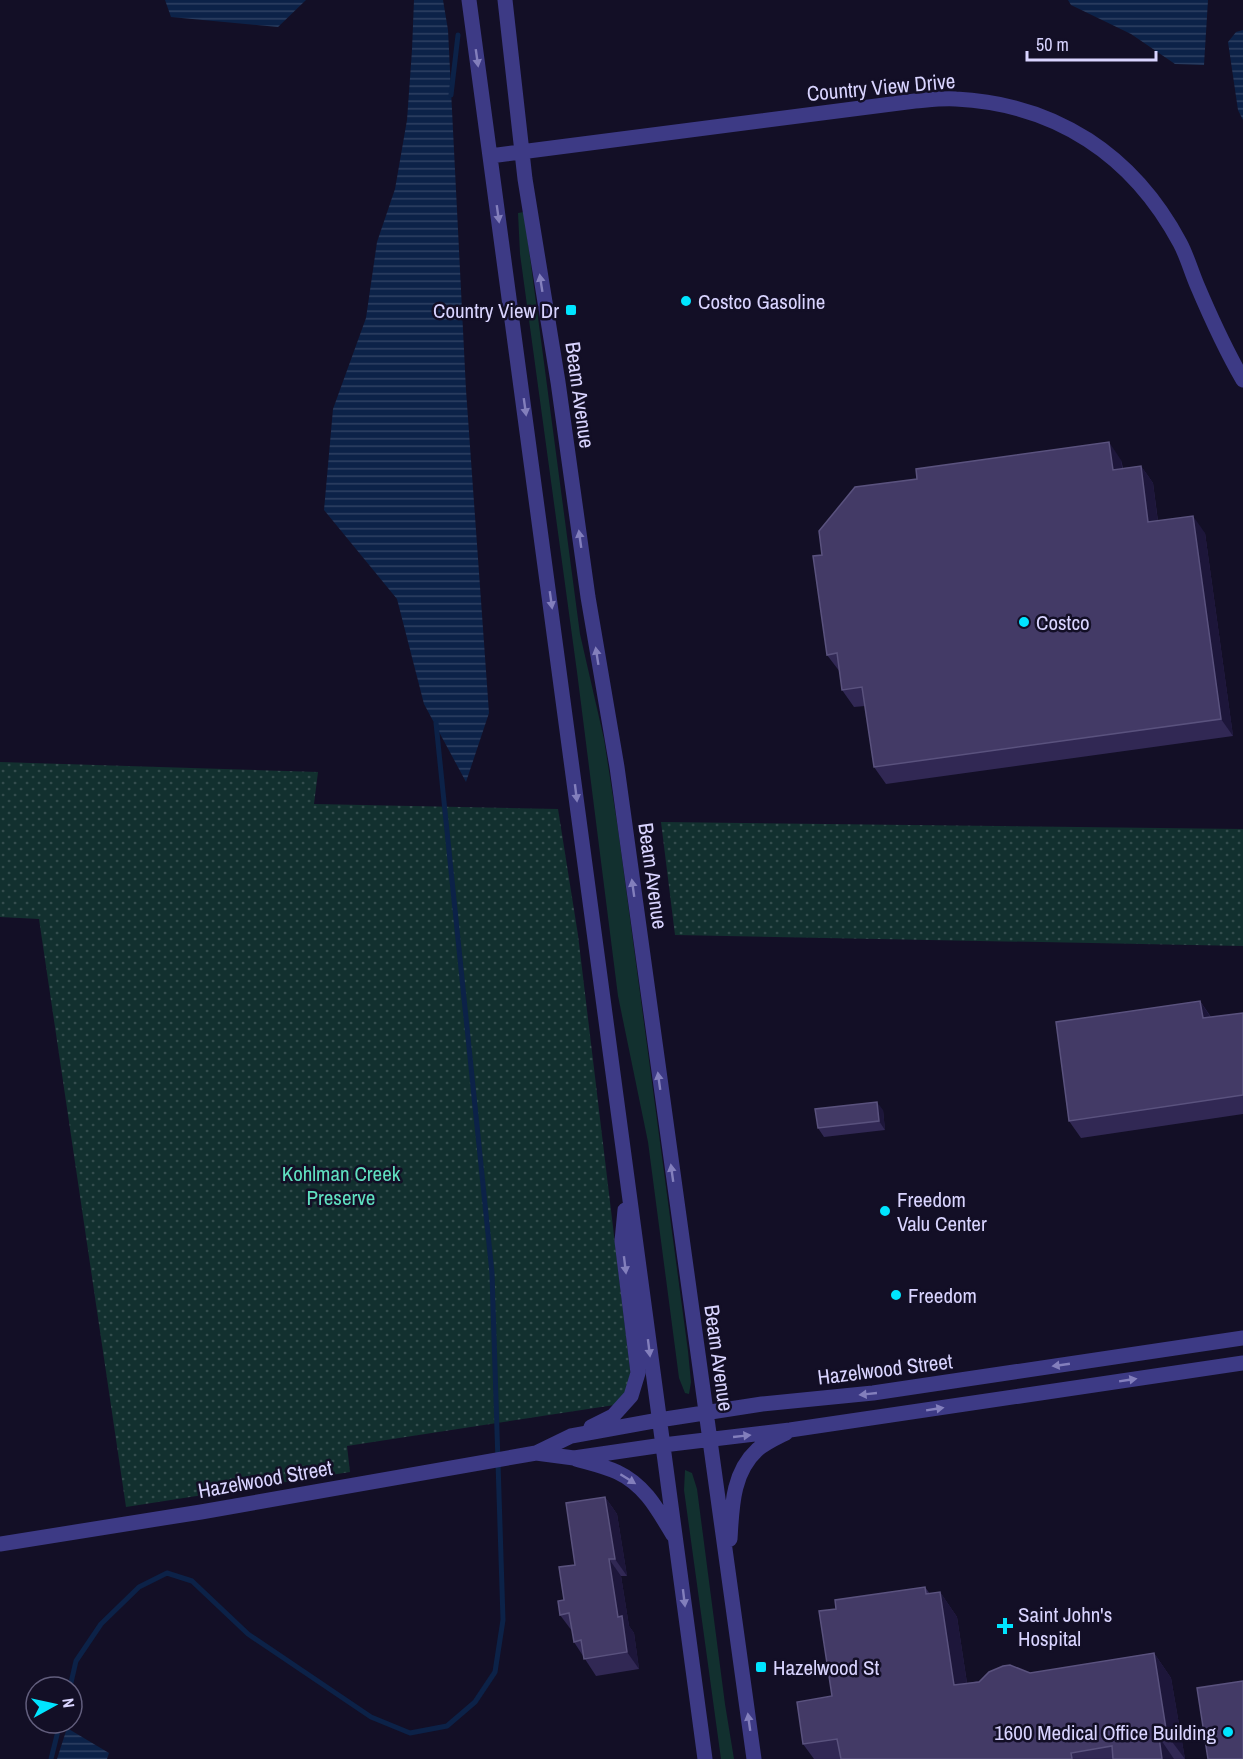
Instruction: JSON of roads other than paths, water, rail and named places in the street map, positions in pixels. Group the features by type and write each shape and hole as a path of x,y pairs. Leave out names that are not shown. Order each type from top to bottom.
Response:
{"street":[{"path":"469,0 705,1759"},
{"name":"Beam Avenue","path":"505,0 521,152 558,382 588,597 617,767 754,1759"},
{"name":"Country View Drive","path":"490,156 915,101 955,99 999,105 1037,115 1076,131 1114,158 1152,197 1181,244 1220,340 1243,380"},
{"path":"571,1436 613,1416 631,1396 638,1373 622,1241 628,1186"},
{"name":"Hazelwood Street","path":"0,1544 213,1510 536,1453 571,1436 659,1420 762,1404 873,1393 1243,1338"},
{"name":"Hazelwood Street","path":"536,1453 573,1458 790,1430 1243,1363"},
{"path":"728,1566 734,1496 738,1478 757,1450 790,1430"},
{"path":"573,1458 614,1471 636,1483 654,1504 676,1540"}],"water":[{"path":"165,0 306,0 278,27 171,17"},
{"path":"414,0 443,0 448,30 466,390 489,713 466,782 424,704 397,599 324,510 333,409 366,318 377,242 395,189 407,120"},
{"path":"1068,0 1208,0 1204,65 1175,64 1131,34 1071,5"},
{"path":"1243,30 1243,120 1238,110 1228,42 1236,32"},
{"path":"65,1735 79,1735 109,1753 107,1759 57,1759"}],"waterway":[{"path":"451,95 458,35"},
{"path":"73,1675 76,1661 101,1624 139,1587 167,1573 192,1581 248,1634 371,1717 410,1733 447,1726 475,1702 495,1672 503,1620 492,1273 436,723"},
{"path":"51,1759 57,1735"}],"place":[{"name":"Costco Gasoline","path":"686,301"},
{"name":"Country View Dr","path":"571,310"},
{"name":"Costco","path":"1024,622"},
{"name":"Freedom Valu Center","path":"885,1211"},
{"name":"Freedom","path":"896,1295"},
{"name":"Saint John's Hospital","path":"1005,1626"},
{"name":"Hazelwood St","path":"761,1667"},
{"name":"1600 Medical Office Building","path":"1228,1732"}],"park label":[{"name":"Kohlman Creek Preserve","path":"341,1185"}]}
